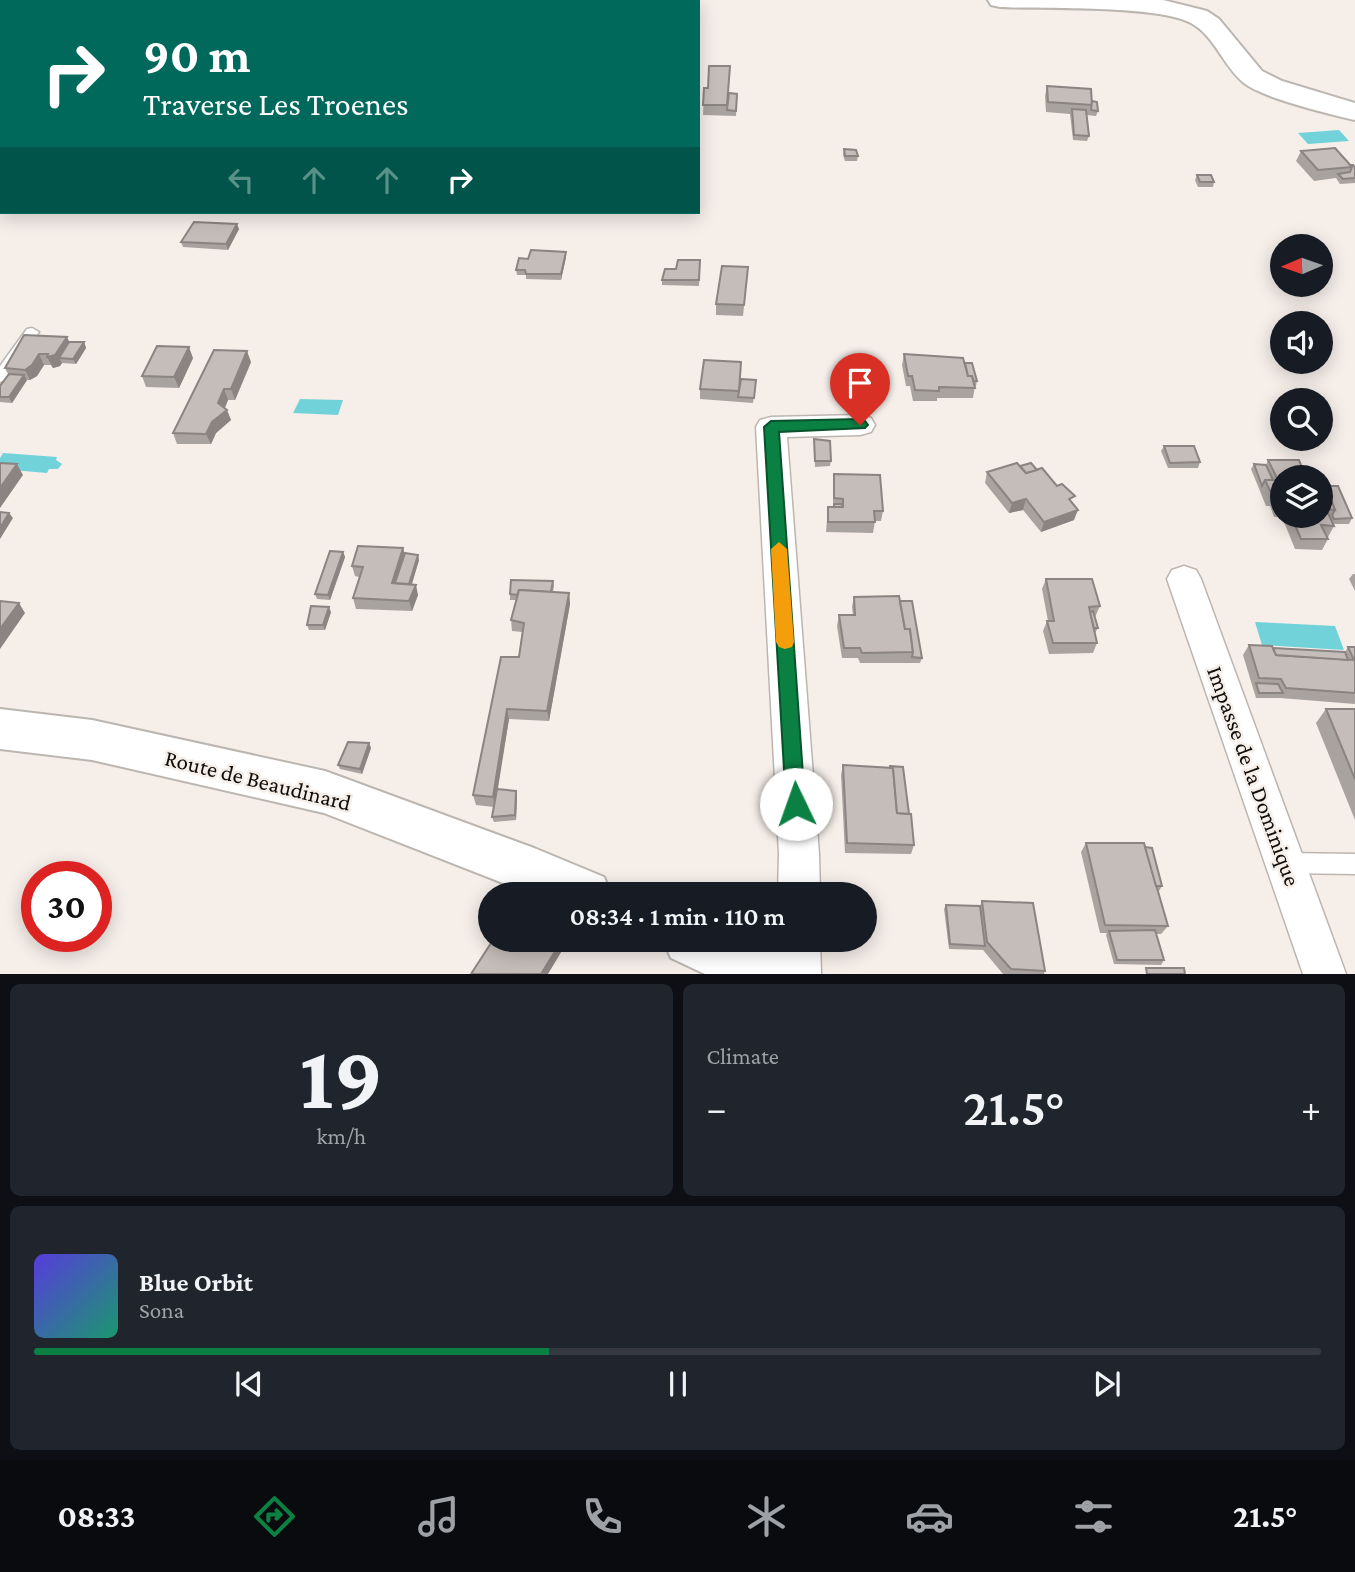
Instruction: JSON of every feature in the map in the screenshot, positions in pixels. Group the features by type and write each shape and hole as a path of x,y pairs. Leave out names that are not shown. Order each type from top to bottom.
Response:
{"street":[{"path":"1000,0 1162,7 1198,16 1209,24 1253,77 1273,87 1355,113"},
{"path":"799,882 771,427 860,425"},
{"name":"Impasse de la Dominique","path":"1184,579 1325,974"},
{"name":"Route de Beaudinard","path":"0,729 92,740 325,792 559,882"},
{"path":"716,952 765,974"},
{"path":"799,952 799,974"}],"lane":[{"path":"0,377 32,332"},
{"path":"1285,863 1355,864"}],"water":[{"path":"1339,130 1349,141 1308,144 1298,133"},
{"path":"300,399 343,400 338,415 293,413"},
{"path":"3,453 57,457 56,460 62,464 58,469 49,469 47,473 0,469"},
{"path":"1255,622 1335,626 1344,650 1262,645"}],"building":[{"path":"709,66 730,66 727,105 703,105 704,88 708,88"},
{"path":"1047,86 1091,89 1092,105 1048,102"},
{"path":"729,93 737,94 736,111 727,110"},
{"path":"1092,101 1097,102 1098,111 1091,110"},
{"path":"1072,109 1086,110 1089,136 1074,135"},
{"path":"1335,148 1352,167 1318,170 1301,151"},
{"path":"844,149 856,150 858,156 845,156"},
{"path":"1350,165 1355,167 1355,178 1343,179 1338,174 1350,172"},
{"path":"1197,175 1211,175 1214,182 1200,182"},
{"path":"194,222 237,224 226,244 181,242"},
{"path":"531,250 566,252 561,274 526,274 525,270 516,270 519,258 528,259"},
{"path":"678,260 700,260 699,280 662,280 665,269 676,269"},
{"path":"722,266 748,267 744,305 716,304"},
{"path":"24,335 67,337 55,355 47,357 48,354 39,354 25,370 5,368"},
{"path":"69,342 84,342 73,359 59,358"},
{"path":"157,346 189,347 174,377 142,376"},
{"path":"214,350 247,351 231,389 224,389 218,403 227,410 212,422 206,434 173,433"},
{"path":"904,354 963,358 975,388 939,387 939,391 915,390 912,376 908,376"},
{"path":"704,360 741,362 739,391 700,389"},
{"path":"965,363 972,363 977,381 968,376"},
{"path":"9,374 24,375 9,397 0,397 0,386"},
{"path":"741,379 756,380 754,398 738,397"},
{"path":"814,439 830,441 831,461 815,461"},
{"path":"1164,446 1194,446 1200,462 1170,463"},
{"path":"1268,460 1299,460 1301,465 1270,465"},
{"path":"0,463 17,464 0,488"},
{"path":"1017,463 1026,473 1042,468 1057,486 1062,484 1075,496 1069,499 1078,510 1044,522 1026,499 1012,503 987,472"},
{"path":"1031,463 1037,470 1026,473 1020,466"},
{"path":"1254,464 1266,465 1270,474 1270,480 1265,480 1262,486"},
{"path":"834,474 880,475 883,511 874,511 875,522 828,522 828,507 843,507 843,499 834,498"},
{"path":"1333,486 1338,486 1352,518 1334,519"},
{"path":"0,512 9,513 0,528"},
{"path":"1296,528 1322,528 1328,539 1301,539"},
{"path":"358,546 403,548 392,583 416,585 409,601 353,598 363,567 352,566"},
{"path":"330,551 343,552 328,595 315,594"},
{"path":"405,553 418,555 409,584 395,583"},
{"path":"1046,579 1092,579 1100,606 1089,607 1097,643 1053,643 1047,621 1054,621"},
{"path":"511,580 553,581 551,592 519,590 517,595 510,594"},
{"path":"519,590 569,593 547,711 507,709 493,797 473,795 501,657 519,657 524,623 511,620"},
{"path":"899,596 905,629 910,629 913,652 862,653 860,648 844,648 839,615 855,615 854,597"},
{"path":"0,601 19,603 0,629"},
{"path":"900,601 912,601 922,658 912,657 910,629 905,629"},
{"path":"311,606 329,607 323,625 307,625"},
{"path":"1093,611 1098,628 1094,628 1090,612"},
{"path":"1249,645 1272,646 1276,655 1354,660 1348,647 1355,647 1355,693 1286,688 1281,679 1259,678"},
{"path":"1273,648 1345,652 1348,660 1276,655"},
{"path":"1256,683 1278,684 1283,693 1259,693"},
{"path":"1326,709 1355,709 1355,779"},
{"path":"348,742 369,743 360,769 338,765"},
{"path":"843,765 893,768 897,813 911,814 914,845 847,843"},
{"path":"890,766 903,767 909,814 897,813 893,768"},
{"path":"497,789 516,791 515,815 492,817"},
{"path":"1086,843 1144,843 1168,926 1105,925"},
{"path":"1145,847 1152,848 1162,886 1156,886"},
{"path":"982,901 1033,903 1045,971 1011,969 987,942"},
{"path":"946,905 980,906 985,946 950,944"},
{"path":"1155,930 1164,960 1117,960 1109,931"},
{"path":"485,952 555,952 541,974 471,974"},
{"path":"1146,968 1184,968 1185,974 1147,974"}],"slow traffic":[{"path":"779,549 785,642"}],"route":[{"path":"796,804 771,427 860,425"}]}
